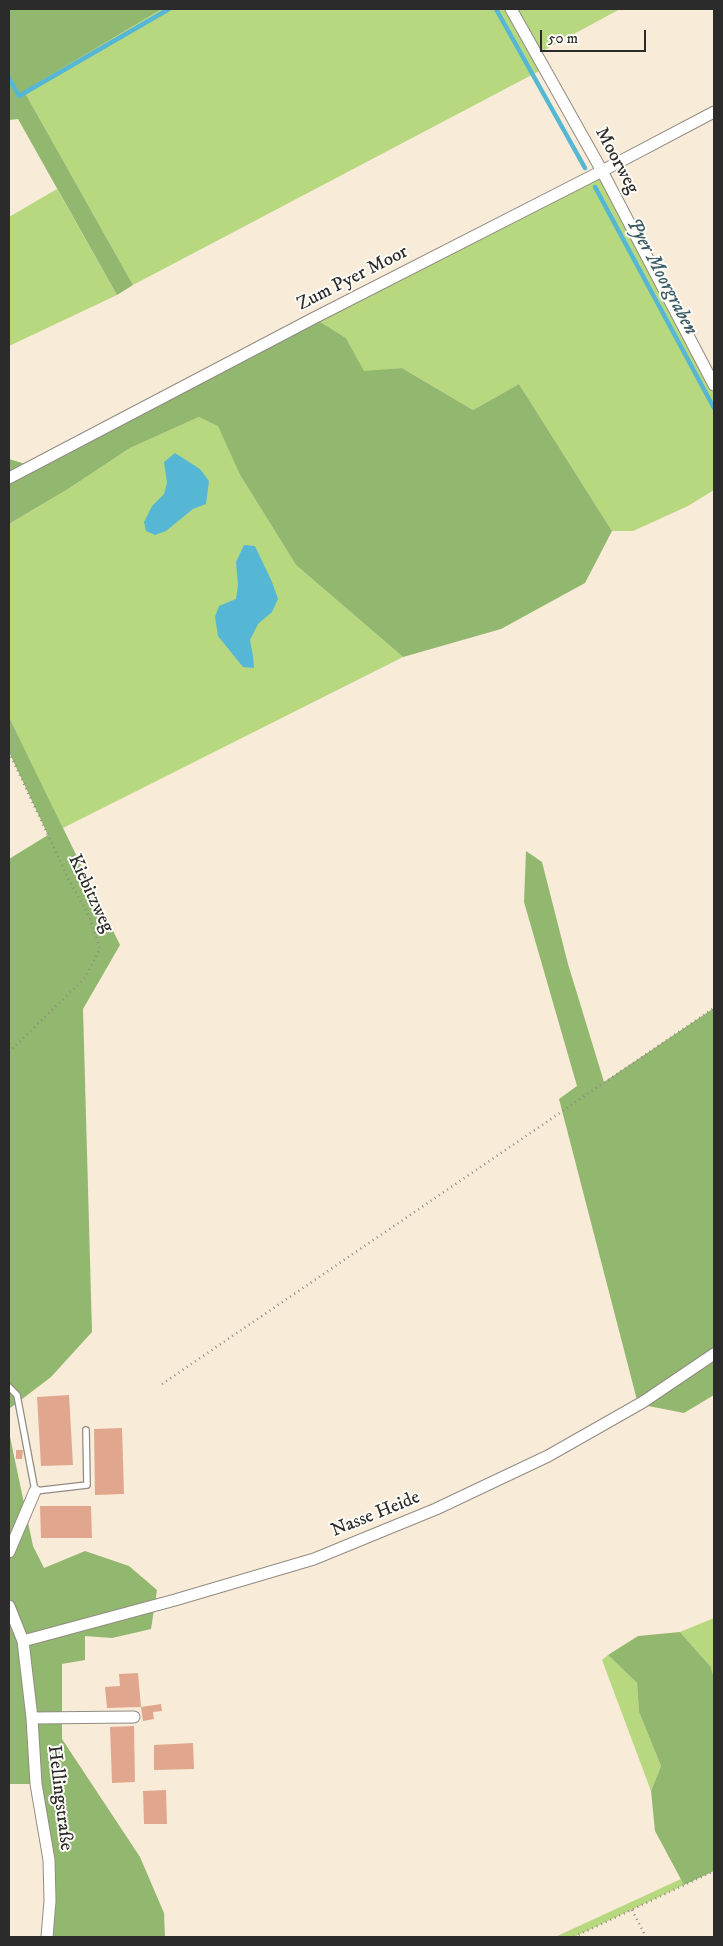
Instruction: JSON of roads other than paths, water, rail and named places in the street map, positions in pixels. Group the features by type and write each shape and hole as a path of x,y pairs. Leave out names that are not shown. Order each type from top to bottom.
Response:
{"street":[{"name":"Moorweg","path":"511,9 602,171 714,385"},
{"name":"Zum Pyer Moor","path":"9,478 714,112"},
{"name":"Nasse Heide","path":"23,1641 175,1600 314,1559 436,1509 548,1456 643,1402 714,1354"},
{"path":"9,1552 35,1491"},
{"name":"Hellingstraße","path":"9,1606 23,1641 32,1718 36,1784 49,1860 50,1901 47,1937"},
{"path":"32,1718 134,1717"}],"lane":[{"path":"9,1387 17,1394 35,1491 87,1485 86,1430"}],"water":[{"path":"175,453 200,469 209,481 206,504 193,509 166,531 155,535 146,531 144,522 152,506 164,494 167,483 164,462"},
{"path":"244,545 255,546 278,599 272,612 258,624 250,640 254,668 243,667 218,636 215,617 219,606 236,599 238,585 236,562"}],"waterway":[{"name":"Pyer Moorgraben","path":"9,78 19,96 169,9"},
{"name":"Pyer Moorgraben","path":"496,9 585,168"},
{"name":"Pyer Moorgraben","path":"595,187 714,408"}]}
